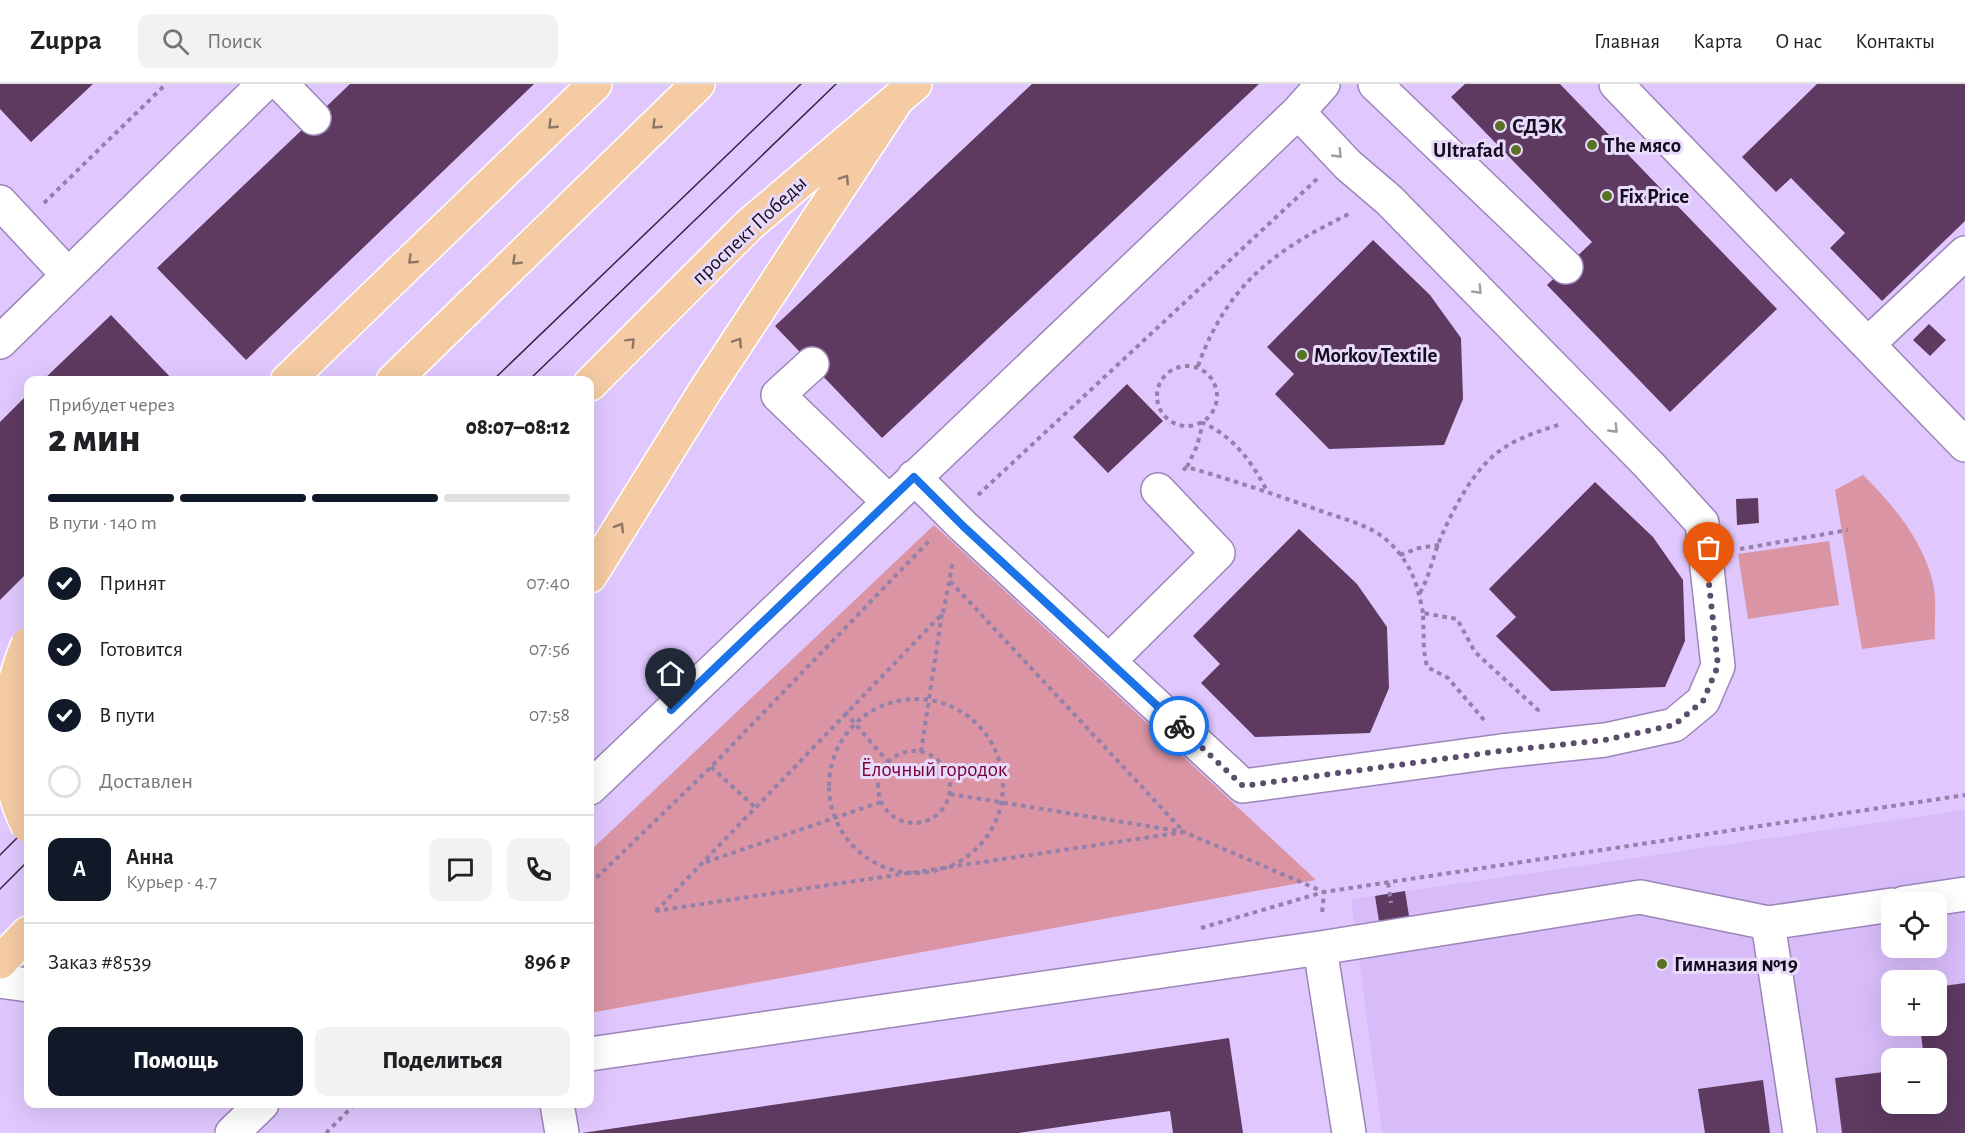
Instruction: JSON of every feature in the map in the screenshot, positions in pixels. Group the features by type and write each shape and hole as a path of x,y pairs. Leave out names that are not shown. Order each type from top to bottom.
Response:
{"main road":[{"path":"292,376 594,84"},
{"path":"398,376 698,84"},
{"path":"594,570 705,391 905,93"},
{"name":"проспект Победы","path":"594,380 749,225 905,93"},
{"path":"24,653 18,666 10,701 9,741 13,783 24,815"},
{"path":"0,763 24,740"},
{"path":"0,962 24,937"}],"lane":[{"path":"0,342 39,324 68,275 264,84"},
{"path":"281,84 314,118"},
{"path":"594,784 1298,112 1323,84"},
{"path":"1374,84 1566,267"},
{"path":"1616,84 1869,343 1965,445"},
{"path":"914,477 1243,786 1501,751 1605,740 1674,725 1703,701 1718,666 1702,523 1649,465 1389,200 1340,157 1298,112"},
{"path":"11,214 68,275"},
{"path":"1869,343 1965,253"},
{"path":"812,364 778,395 888,501"},
{"path":"1109,661 1218,553 1158,490"},
{"path":"1947,897 1965,894"},
{"path":"594,1053 1320,948 1640,897 1768,923 1881,907"},
{"path":"1768,923 1800,1133"},
{"path":"1320,948 1349,1133"},
{"path":"0,981 24,984"},
{"path":"231,1133 258,1108"},
{"path":"558,1108 561,1133"}],"path":[{"path":"11,214 166,84"},
{"path":"594,880 711,767 955,517 1340,157"},
{"path":"1198,366 1221,316 1251,277 1274,257 1342,217 1389,200"},
{"path":"1158,490 1186,467 1197,446 1203,423 1215,410 1218,392 1212,376 1198,366 1180,366 1165,374 1157,390 1158,407 1169,421 1186,427 1203,423 1220,430 1256,470 1268,491"},
{"path":"1419,594 1430,574 1439,545 1473,480 1498,453 1530,435 1564,423"},
{"path":"1186,467 1268,491 1365,525 1390,543 1411,567 1423,613 1424,651 1427,667 1448,678 1473,709 1493,728 1501,751"},
{"path":"1706,554 1848,530"},
{"path":"1400,555 1419,548 1439,545"},
{"path":"921,752 954,553"},
{"path":"949,580 1184,832"},
{"path":"943,613 845,712 704,863 655,911 929,872 1184,832"},
{"path":"1423,613 1457,619 1475,652 1538,710 1530,718"},
{"path":"903,700 929,700 953,706 968,716 991,740 1002,772 1002,802 995,823 975,850 946,868 929,872 895,871 864,856 846,838 835,818 830,799 831,765 837,749 854,724 886,704 903,700"},
{"path":"845,712 888,762"},
{"path":"907,752 921,752 934,757 944,767 950,779 950,794 941,812 922,823 901,821 889,814 881,802 879,781 888,762 907,752"},
{"path":"711,767 756,808"},
{"path":"950,794 1184,832 1324,892"},
{"path":"1193,929 1324,892 1965,795"},
{"path":"704,863 881,802"},
{"path":"326,1133 352,1108"}],"shaded area":[{"name":"Гимназия №19","path":"1965,810 1965,1133 1382,1133 1351,899"}],"green space":[{"path":"1863,475 1906,524 1922,552 1933,583 1935,639 1862,649 1835,490"},
{"name":"Ёлочный городок","path":"934,525 1316,880 594,1012 594,847"},
{"path":"1829,541 1839,605 1748,619 1738,554"}],"building":[{"path":"0,84 93,84 31,142 0,109"},
{"path":"350,84 534,84 246,360 157,268"},
{"path":"1032,84 1259,84 882,438 775,326"},
{"path":"1465,84 1560,84 1777,309 1670,412 1547,285 1592,242 1451,97"},
{"path":"1817,84 1965,84 1965,221 1882,301 1830,248 1845,233 1791,178 1776,192 1742,157"},
{"path":"1373,240 1430,295 1461,338 1463,399 1444,445 1329,449 1275,394 1294,374 1267,347"},
{"path":"111,315 169,376 47,376"},
{"path":"1929,324 1946,340 1930,356 1913,340"},
{"path":"1127,384 1163,421 1108,473 1073,437"},
{"path":"24,398 24,576 0,600 0,422"},
{"path":"1595,482 1653,537 1683,580 1685,641 1665,687 1551,691 1496,636 1516,617 1489,589"},
{"path":"1758,498 1759,523 1737,525 1736,499"},
{"path":"1299,529 1357,584 1387,627 1389,688 1370,733 1255,737 1201,683 1220,664 1193,636"},
{"path":"1405,891 1409,916 1379,921 1375,896"},
{"path":"1965,983 1965,1133 1842,1133 1835,1078 1881,1072 1881,1114 1947,1114 1947,1048 1923,1048 1921,1036 1947,1036 1947,985"},
{"path":"1229,1038 1243,1133 1173,1133 1170,1111 1018,1133 582,1133"},
{"path":"1763,1080 1770,1133 1705,1133 1698,1089"}],"tram line":[{"path":"497,376 801,84"},
{"path":"533,376 836,84"},
{"path":"0,855 24,831"},
{"path":"0,889 24,865"}],"way so far":[{"path":"1179,726 1243,786 1501,751 1605,740 1674,725 1703,701 1718,666 1709,584"}],"place":[{"name":"СДЭК","path":"1500,126"},
{"name":"The мясо","path":"1592,145"},
{"name":"Ultrafad","path":"1516,150"},
{"name":"Fix Price","path":"1607,196"},
{"name":"Morkov Textile","path":"1302,355"},
{"name":"Гимназия №19","path":"1662,964"}],"route":[{"path":"671,710 914,477 963,526 1179,726"}]}
